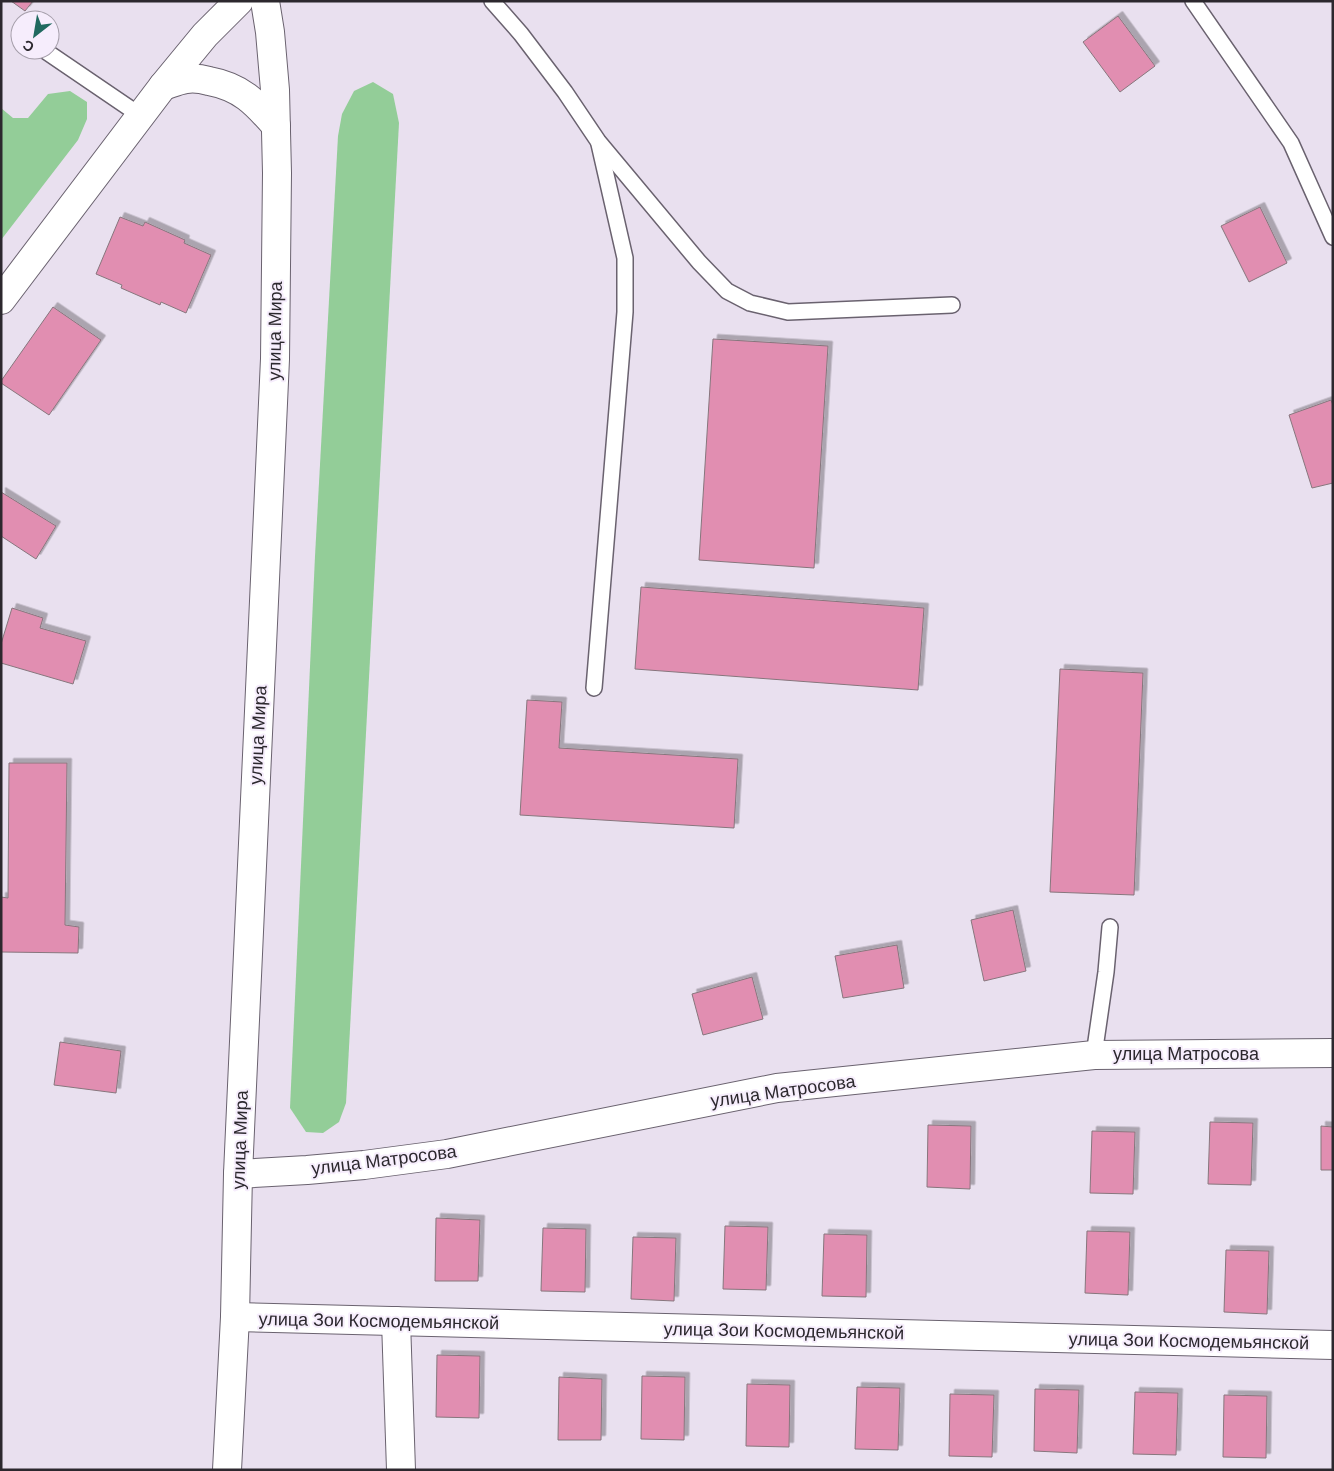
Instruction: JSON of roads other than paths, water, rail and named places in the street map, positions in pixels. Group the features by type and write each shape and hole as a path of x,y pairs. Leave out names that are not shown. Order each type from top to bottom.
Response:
{"street":[{"path":"1,300 163,86 205,36 240,1"},
{"name":"улица Мира","path":"228,1470 235,1317 238,1174 275,359 276,126 273,59 266,1"},
{"path":"163,86 186,79 203,79 222,83 242,92 276,126"},
{"name":"улица Матросова","path":"238,1174 364,1165 447,1154 776,1088 1094,1055 1333,1053"},
{"name":"улица Зои Космодемьянской","path":"235,1317 1333,1345"},
{"path":"396,1321 400,1470"}],"lane":[{"path":"492,1 521,34 565,92 598,140 699,262 727,291 750,303 788,312 952,305"},
{"path":"1193,1 1291,143 1333,237"},
{"path":"59,60 141,116"},
{"path":"594,688 625,312 625,258 598,140"},
{"path":"1094,1055 1106,972 1110,927"}]}
